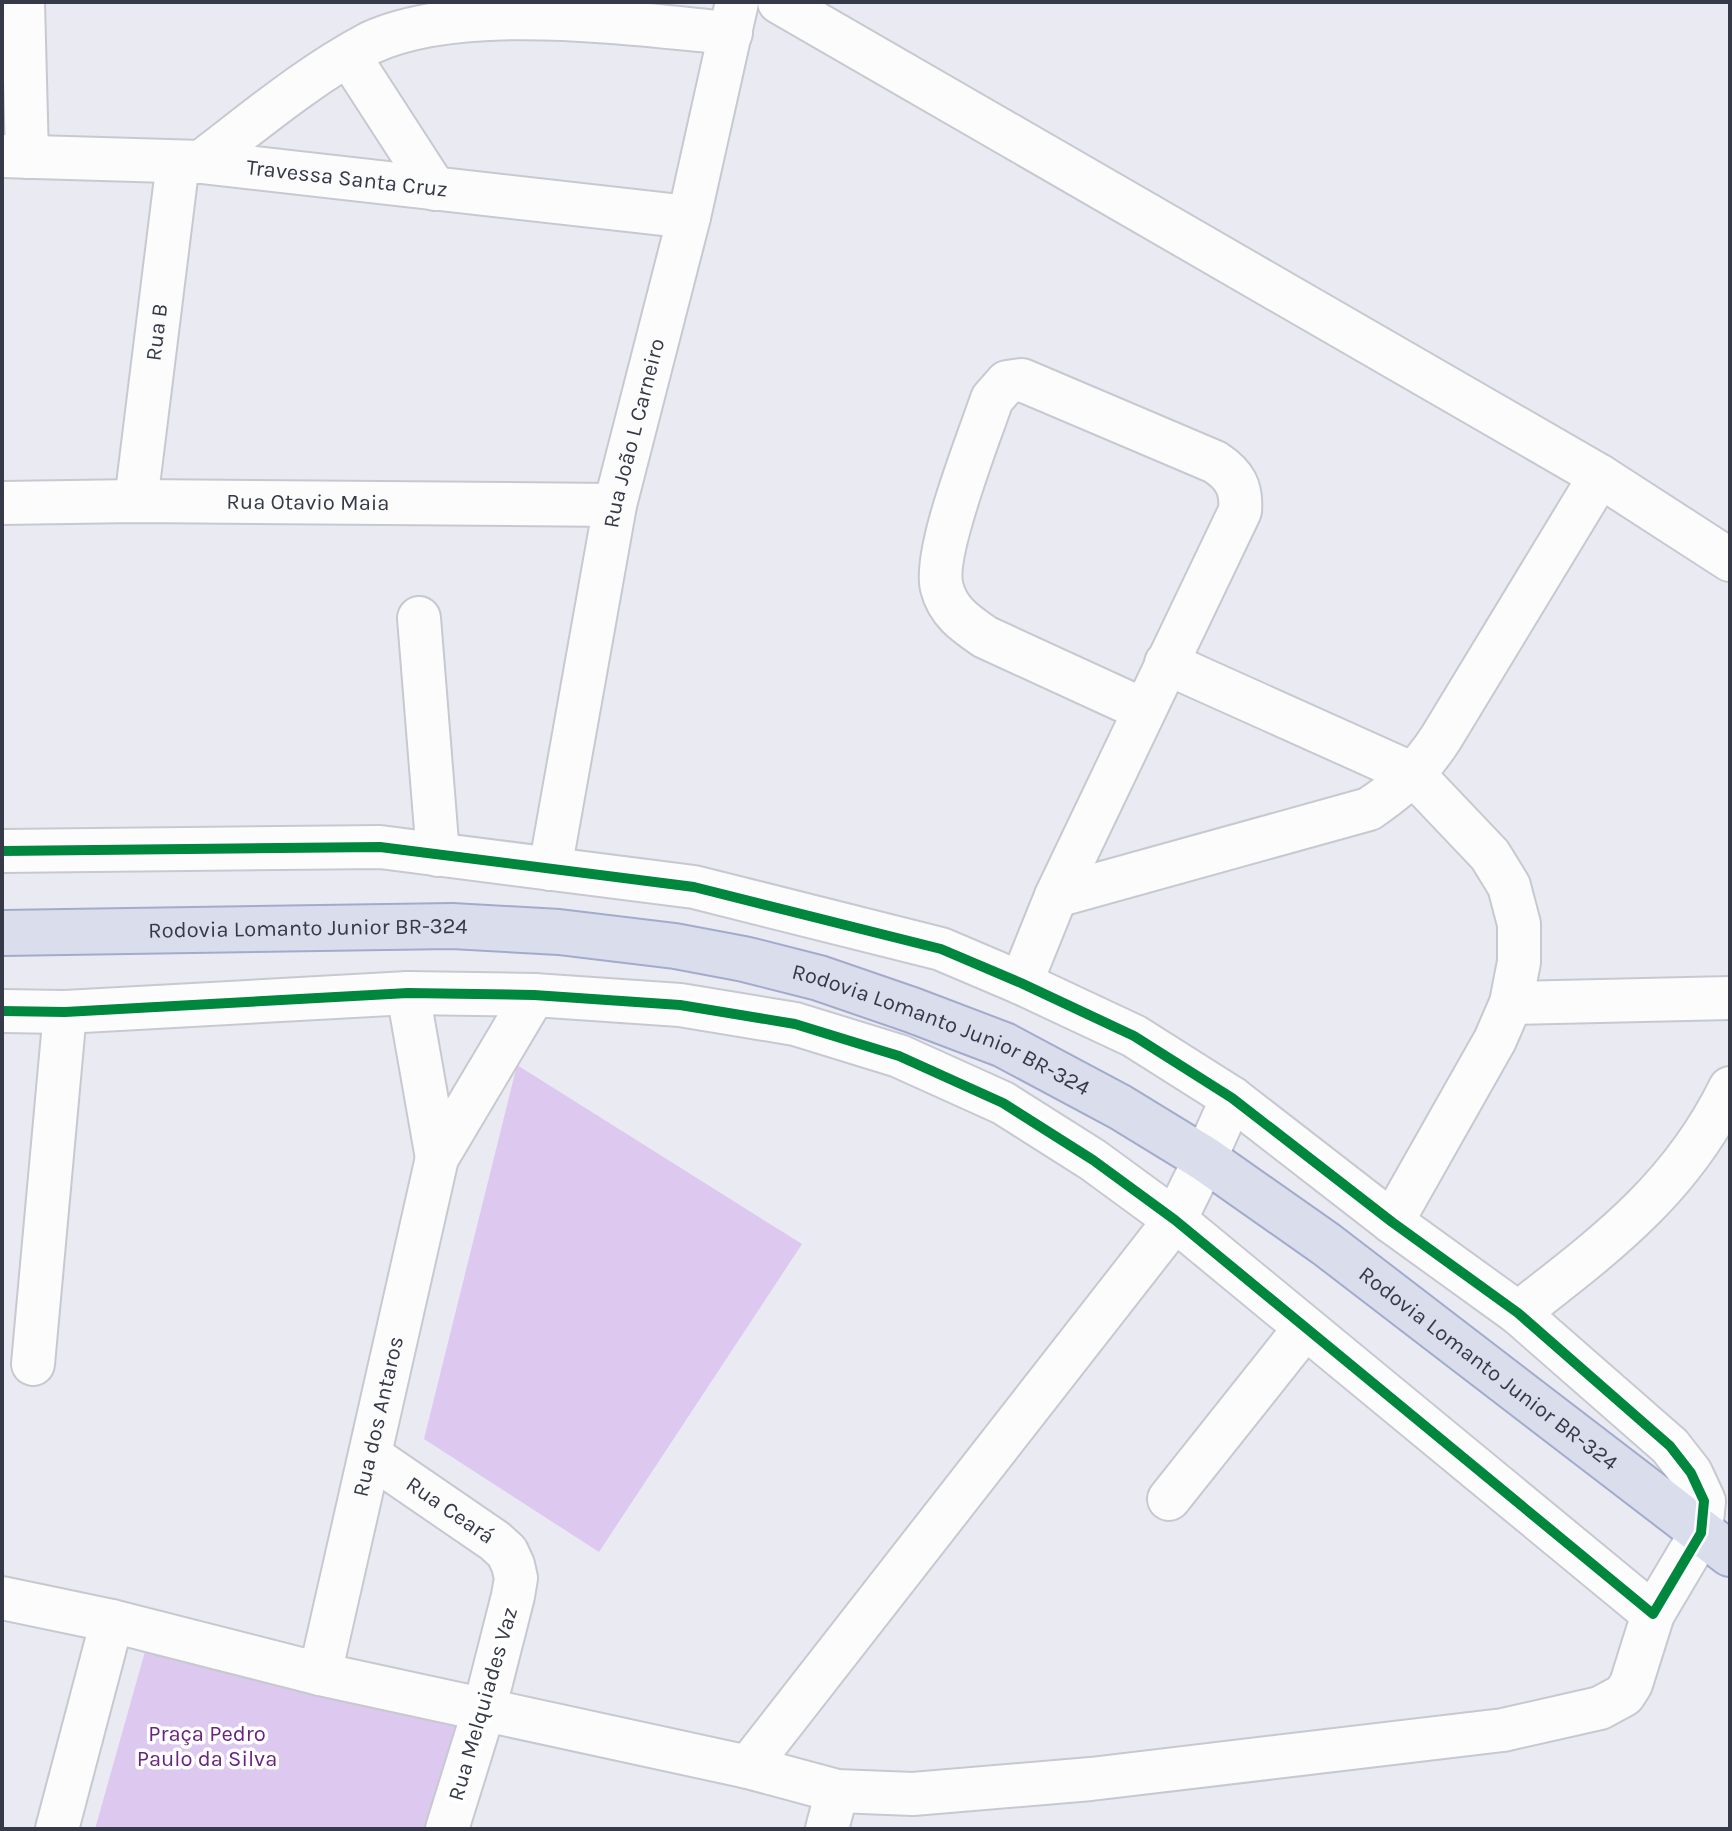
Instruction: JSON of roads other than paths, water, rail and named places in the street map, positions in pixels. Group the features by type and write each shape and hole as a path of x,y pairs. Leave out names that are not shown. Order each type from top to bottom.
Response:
{"highway":[{"name":"Rodovia Lomanto Junior BR-324","path":"2,933 452,926 559,932 675,946 819,978 1004,1045 1120,1107 1205,1159 1326,1244 1715,1543"}],"street":[{"path":"14,157 23,2"},
{"path":"779,2 1723,546"},
{"path":"190,162 349,56 408,29 455,19 534,16 734,18"},
{"name":"Rua João L Carneiro","path":"550,869 615,505 689,217 734,18"},
{"path":"349,56 435,189"},
{"name":"Travessa Santa Cruz","path":"14,157 190,162 689,217"},
{"name":"Rua B","path":"136,501 190,162"},
{"path":"1021,983 1056,896 1240,511 1242,497 1237,481 1229,470 1215,462 1022,380 1007,382 992,399 946,536 940,566 941,586 950,608 965,624 985,637 1144,710"},
{"path":"1056,896 1369,809 1395,791 1423,765 1441,738 1600,476"},
{"name":"Rua Otavio Maia","path":"2,503 136,501 615,505"},
{"path":"419,618 438,855"},
{"path":"1166,663 1413,774 1490,855 1509,886 1519,924 1519,962 1511,1003 1495,1040 1392,1222"},
{"path":"2,851 380,847 694,887 941,949 1134,1036 1232,1098 1392,1222 1518,1313 1670,1446 1691,1473 1704,1501 1715,1543 1653,1614 1631,1684 1614,1702 1600,1708 1503,1730 1077,1780 913,1794 832,1810 748,1767 320,1674 112,1621 2,1598"},
{"path":"2,1011 65,1012 408,993 534,995 680,1005 795,1024 899,1056 1003,1103 1093,1160 1175,1220 1653,1614"},
{"name":"Rua dos Antaros","path":"408,993 437,1158"},
{"name":"Rua dos Antaros","path":"320,1674 437,1158 534,995"},
{"path":"1511,1003 1730,998"},
{"path":"33,1364 65,1012"},
{"path":"1518,1313 1610,1242 1654,1199 1691,1154 1730,1088"},
{"path":"748,1767 1175,1220 1232,1098"},
{"path":"1169,1499 1305,1328"},
{"name":"Rua Ceará","path":"371,1456 495,1541 507,1552 516,1578"},
{"name":"Rua Melquiades Vaz","path":"447,1829 484,1710 516,1578"},
{"path":"57,1829 112,1621"}],"park label":[{"name":"Praça Pedro Paulo da Silva","path":"207,1746"}]}
